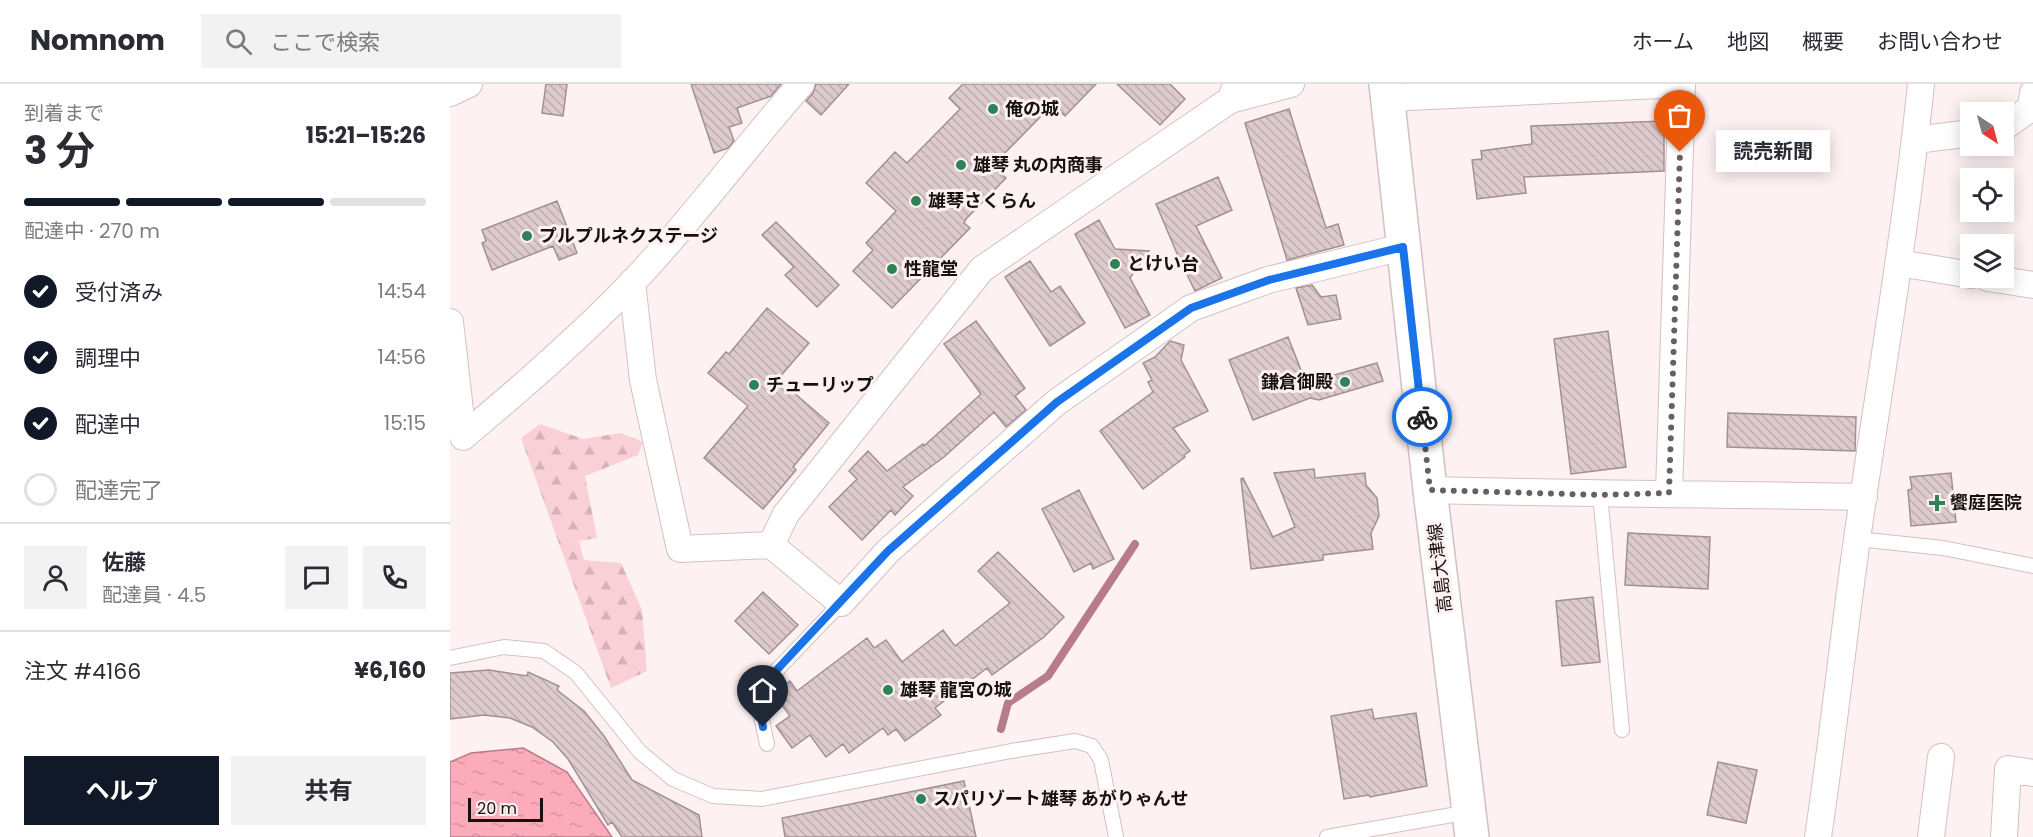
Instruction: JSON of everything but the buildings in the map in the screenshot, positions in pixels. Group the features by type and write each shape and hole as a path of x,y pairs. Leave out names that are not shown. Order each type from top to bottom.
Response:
{"main road":[{"name":"高島大津線","path":"1387,91 1430,490 1470,825"}],"street":[{"path":"450,93 469,84"},
{"path":"450,322 463,437 534,377 632,282 702,203 801,84"},
{"path":"771,545 786,514 982,269 1230,89 1292,84"},
{"path":"1387,91 1682,84 1669,493"},
{"path":"1818,837 1835,722 1857,539 1916,140 1921,84"},
{"path":"2014,120 2031,108 2033,93"},
{"path":"1916,140 1960,135"},
{"path":"632,282 643,380 680,549 771,545 840,603 888,551 1057,402 1191,308 1269,280 1403,247"},
{"path":"1899,263 1960,273"},
{"path":"2014,282 2033,285"},
{"path":"1430,490 1600,495 1669,493 1864,497"},
{"path":"1931,837 1941,756"},
{"path":"2004,837 2008,769 2033,773"}],"lane":[{"path":"1600,495 1622,730"},
{"path":"1857,539 1944,548 2033,566"},
{"path":"767,744 756,692 840,603"},
{"path":"450,658 504,647 544,651 576,673 640,752 673,779 713,796 762,799 1011,751 1075,741 1092,746 1101,760 1116,837"},
{"path":"1327,837 1470,825"}],"green space":[{"path":"540,424 583,439 621,433 643,442 638,455 585,476 597,538 579,541 584,560 621,563 642,610 647,671 611,688 521,438"}],"water":[{"path":"523,748 567,772 612,837 450,837 450,762 471,753"}],"waterway":[{"path":"1001,729 1008,703 1048,676 1135,544"}],"way so far":[{"path":"1422,417 1430,490 1600,495 1669,493 1680,152"}],"place":[{"name":"俺の城","path":"993,109"},
{"name":"読売新聞","path":"1680,152"},
{"name":"雄琴 丸の内商事","path":"961,165"},
{"name":"雄琴さくらん","path":"916,201"},
{"name":"プルプルネクステージ","path":"527,236"},
{"name":"とけい台","path":"1115,264"},
{"name":"性龍堂","path":"892,269"},
{"name":"鎌倉御殿","path":"1345,382"},
{"name":"チューリップ","path":"754,385"},
{"name":"饗庭医院","path":"1937,503"},
{"name":"雄琴 龍宮の城","path":"888,690"},
{"name":"スパリゾート雄琴 あがりゃんせ","path":"921,799"}],"route":[{"path":"763,727 756,692 888,551 1057,402 1191,308 1269,280 1403,247 1422,417"}]}
